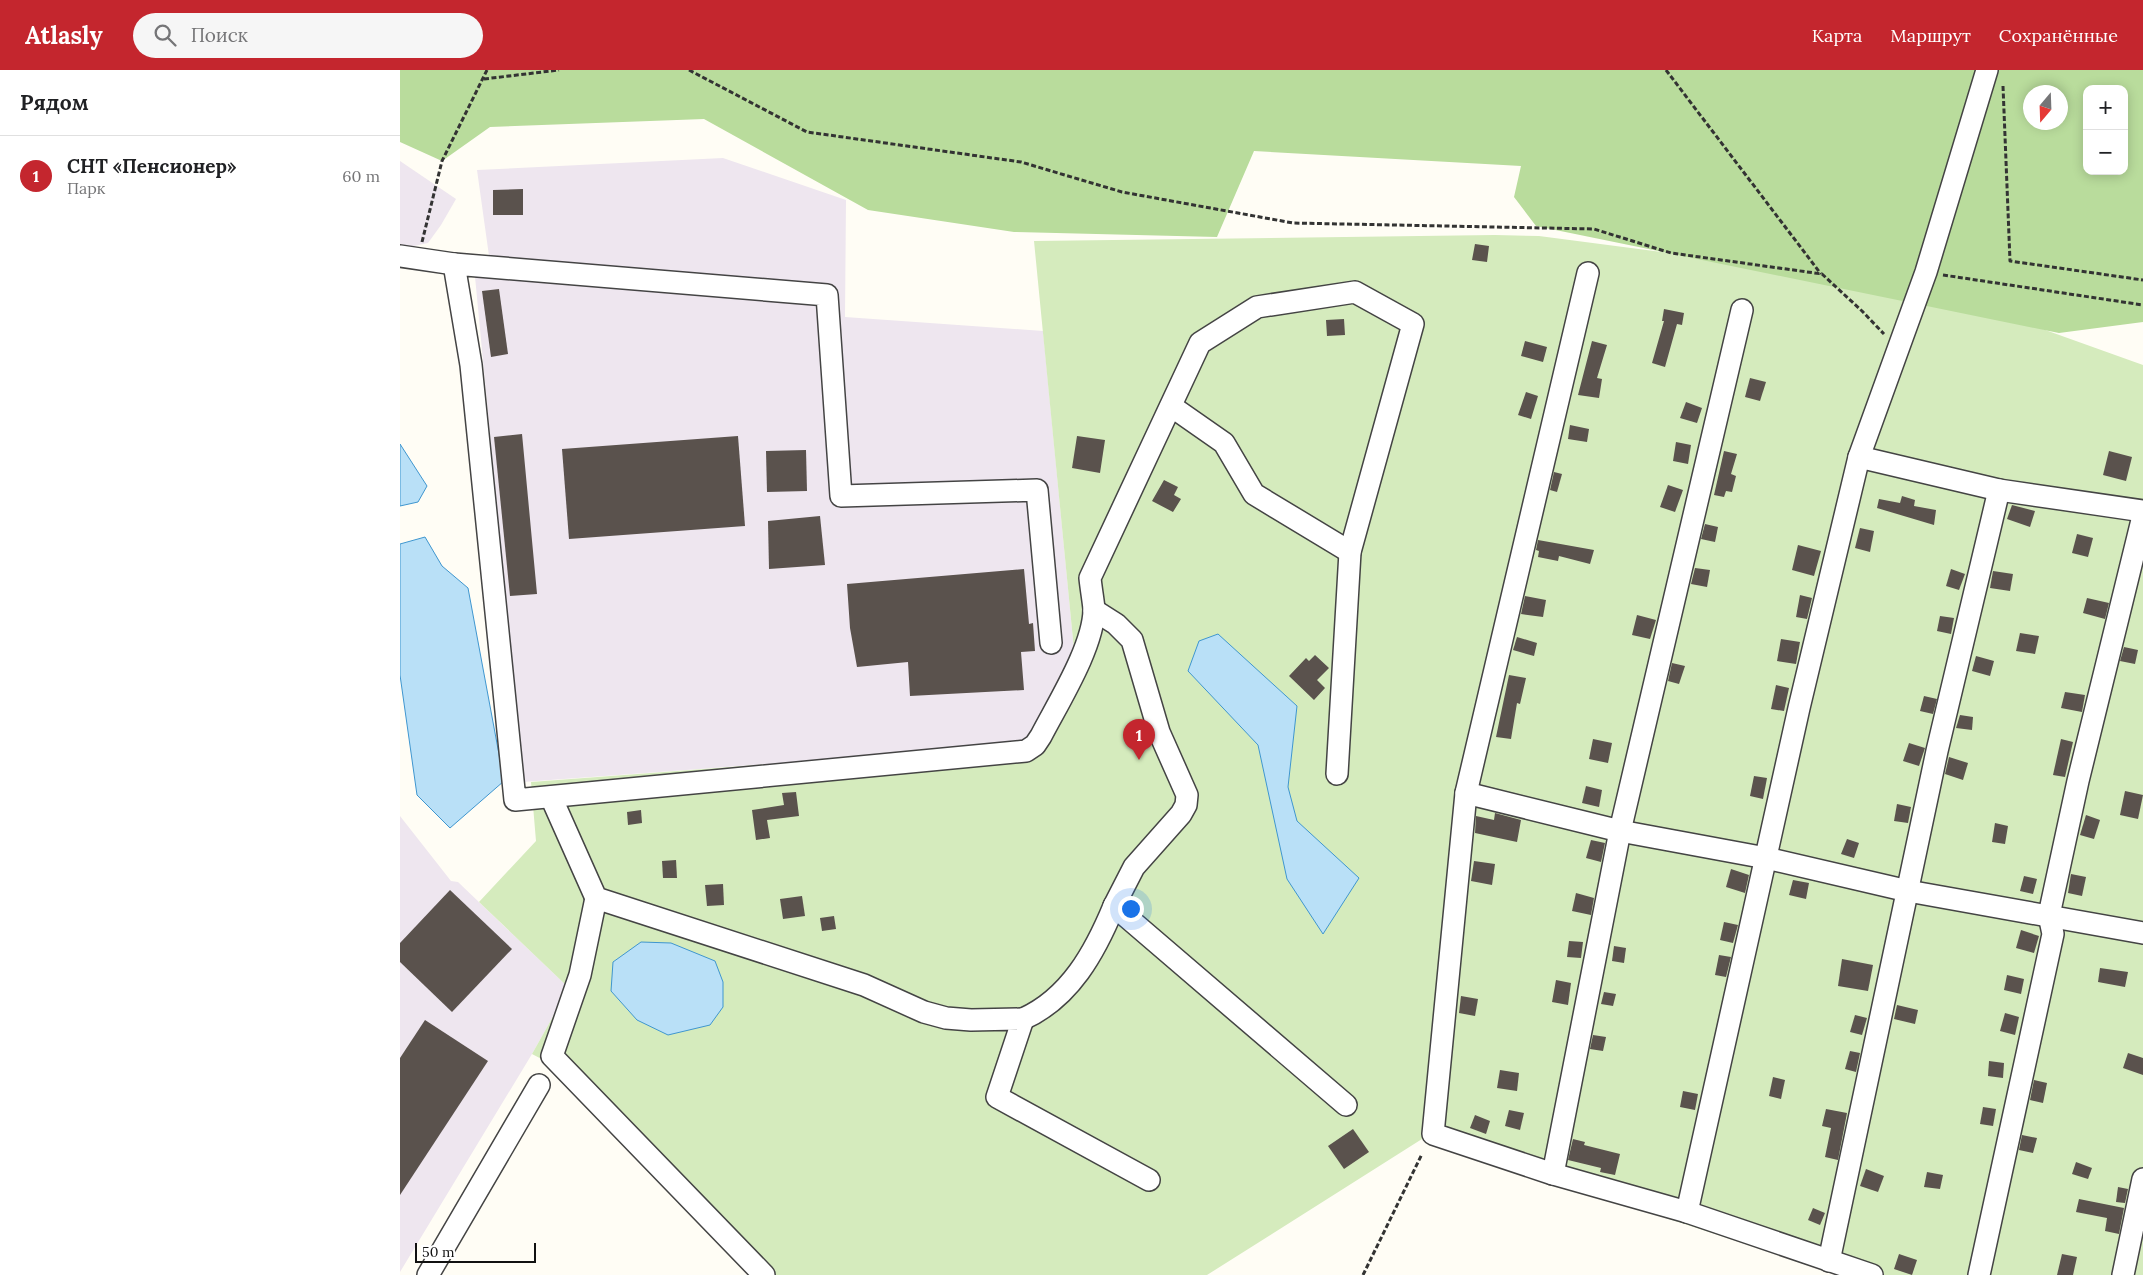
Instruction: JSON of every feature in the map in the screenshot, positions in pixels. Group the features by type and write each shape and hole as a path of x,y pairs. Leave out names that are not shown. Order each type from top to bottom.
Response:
{"street":[{"path":"1687,1212 1766,858 1859,457 1926,272 1987,70"},
{"path":"409,258 454,264 827,295 841,496 1037,490 1051,643"},
{"path":"454,264 471,365 515,800 1026,751 1035,745 1041,736 1081,656 1089,634 1094,610 1090,578 1200,343 1257,307 1355,292 1413,324 1350,552 1337,774"},
{"path":"1588,273 1466,793 1433,1134 1553,1174 1687,1212 1872,1275"},
{"path":"1553,1174 1620,831 1742,310"},
{"path":"1171,406 1224,443 1254,494 1350,552"},
{"path":"1859,457 1999,490 2143,511"},
{"path":"1828,1261 1937,751 1999,490"},
{"path":"1979,1275 2052,934 2049,915 2082,762 2143,516"},
{"path":"596,898 864,985 924,1012 946,1018 971,1020 1023,1019 1038,1012 1058,996 1077,976 1093,953 1134,867 1186,806 1187,795 1159,732 1132,640 1116,624 1094,610"},
{"path":"1466,793 1620,831 1766,858 1908,891 2143,933"},
{"path":"551,797 596,898 580,975 552,1056 764,1275"},
{"path":"1114,906 1346,1105"},
{"path":"1023,1019 997,1097 1149,1180"},
{"path":"428,1275 539,1085"},
{"path":"2123,1275 2143,1179"}],"path":[{"path":"409,258 442,160 487,70"},
{"path":"484,79 559,70"},
{"path":"689,70 808,132 1021,162 1122,192 1265,218 1293,223 1594,229 1671,253 1822,274"},
{"path":"1666,70 1822,274 1862,311 1898,349"},
{"path":"2003,84 2010,261 2143,280"},
{"path":"1926,272 2143,305"},
{"path":"1363,1275 1422,1154"}],"shaded area":[{"path":"723,158 846,200 845,317 1043,331 1075,660 1027,745 523,782 474,266 490,263 477,170"},
{"path":"400,161 456,199 428,243 400,249"},
{"path":"400,816 451,881 458,882 569,988 532,1054 400,1272"}],"green space":[{"path":"400,70 2143,70 2143,322 2059,333 1536,226 1514,197 1521,166 1254,151 1217,237 1014,232 868,210 704,119 490,127 442,161 400,142"},
{"path":"1539,236 1922,286 2143,365 2143,1275 1842,1275 1422,1139 1207,1275 756,1275 551,1064 532,1054 569,988 479,902 536,841 531,782 1027,745 1075,660 1034,241"}],"water":[{"path":"400,444 427,486 418,502 400,506"},
{"path":"425,537 442,566 468,588 504,781 450,828 417,795 400,675 400,544"},
{"path":"1218,634 1297,706 1288,787 1297,821 1359,878 1323,934 1287,879 1258,745 1188,671 1199,641"},
{"path":"641,942 671,943 715,961 723,982 723,1007 710,1025 668,1035 637,1020 611,991 613,962"}],"building":[{"path":"523,189 523,215 493,215 493,190"},
{"path":"1475,244 1489,246 1487,262 1472,260"},
{"path":"499,289 508,354 491,357 482,291"},
{"path":"1664,309 1684,313 1682,325 1677,324 1665,367 1652,363 1664,321 1662,321"},
{"path":"1344,319 1345,335 1327,336 1326,320"},
{"path":"1525,341 1547,347 1543,362 1521,356"},
{"path":"1592,341 1607,345 1597,378 1602,379 1599,398 1578,395"},
{"path":"1750,378 1766,382 1760,401 1745,397"},
{"path":"1526,392 1538,396 1531,419 1518,415"},
{"path":"1686,402 1702,408 1697,423 1680,418"},
{"path":"1570,425 1589,429 1587,442 1568,439"},
{"path":"522,434 537,594 510,596 494,437"},
{"path":"738,436 745,526 569,539 562,449"},
{"path":"1077,436 1105,440 1100,473 1072,468"},
{"path":"1676,442 1691,445 1688,464 1673,461"},
{"path":"806,450 807,491 767,492 766,451"},
{"path":"1724,451 1737,454 1731,474 1736,476 1732,492 1726,491 1724,497 1714,495"},
{"path":"2109,451 2132,457 2126,481 2103,475"},
{"path":"1554,472 1562,474 1557,492 1550,490"},
{"path":"1164,480 1178,487 1174,495 1181,499 1173,512 1152,501"},
{"path":"1668,485 1683,490 1675,512 1660,507"},
{"path":"1902,496 1915,500 1914,506 1936,510 1934,525 1877,508 1879,499 1900,503"},
{"path":"2012,505 2035,511 2030,527 2007,519"},
{"path":"820,516 825,565 769,569 768,521"},
{"path":"1705,524 1718,527 1715,542 1701,539"},
{"path":"1860,528 1874,531 1870,552 1855,548"},
{"path":"2077,534 2093,538 2088,557 2072,553"},
{"path":"1538,540 1594,550 1590,564 1559,556 1558,561 1538,557 1539,551 1536,550"},
{"path":"1798,545 1821,551 1814,576 1792,570"},
{"path":"1695,568 1710,570 1707,587 1691,584"},
{"path":"1024,569 1029,624 1033,623 1035,651 1021,652 1024,690 910,696 908,662 857,667 850,628 847,584"},
{"path":"1951,569 1965,574 1959,590 1946,586"},
{"path":"1993,571 2013,574 2010,591 1990,588"},
{"path":"1800,595 1812,598 1807,619 1796,617"},
{"path":"1525,596 1546,600 1543,617 1521,614"},
{"path":"2087,598 2109,603 2105,619 2083,613"},
{"path":"1637,615 1656,620 1650,639 1632,635"},
{"path":"1940,616 1954,618 1951,634 1937,631"},
{"path":"2020,633 2039,636 2035,654 2016,651"},
{"path":"1517,637 1537,643 1534,656 1513,650"},
{"path":"1781,639 1800,642 1796,664 1777,661"},
{"path":"2124,647 2138,650 2135,664 2120,661"},
{"path":"1315,655 1329,668 1317,680 1325,688 1314,700 1289,676 1306,658 1309,661"},
{"path":"1976,656 1994,661 1990,676 1972,671"},
{"path":"1672,663 1685,666 1679,684 1668,681"},
{"path":"1509,675 1526,678 1520,704 1517,703 1511,739 1496,737"},
{"path":"1776,685 1789,688 1784,711 1771,709"},
{"path":"2065,692 2085,695 2082,712 2061,708"},
{"path":"1924,696 1937,699 1933,714 1920,711"},
{"path":"1960,715 1973,717 1972,730 1956,728"},
{"path":"1593,739 1612,743 1608,763 1589,759"},
{"path":"2061,739 2073,742 2065,777 2053,775"},
{"path":"1909,743 1925,748 1919,766 1903,761"},
{"path":"1949,757 1968,763 1963,780 1945,774"},
{"path":"1754,776 1767,778 1763,799 1750,796"},
{"path":"1586,786 1602,790 1599,807 1582,803"},
{"path":"2125,791 2143,795 2138,819 2120,815"},
{"path":"796,792 799,816 767,820 770,838 756,840 752,810 784,805 782,793"},
{"path":"1897,804 1911,807 1908,823 1894,821"},
{"path":"641,810 642,823 628,825 627,812"},
{"path":"1495,813 1521,820 1517,842 1475,833 1476,816 1494,820"},
{"path":"2086,815 2100,820 2094,839 2080,835"},
{"path":"1995,823 2008,826 2005,844 1992,842"},
{"path":"1847,839 1859,843 1854,858 1841,854"},
{"path":"1591,840 1605,843 1601,862 1586,858"},
{"path":"676,860 677,878 663,878 662,861"},
{"path":"1474,861 1495,864 1492,885 1471,881"},
{"path":"1731,869 1749,875 1745,893 1726,887"},
{"path":"2071,874 2086,877 2082,896 2068,893"},
{"path":"2024,876 2037,879 2033,894 2020,891"},
{"path":"1793,880 1809,883 1806,899 1789,895"},
{"path":"723,884 724,905 707,906 705,885"},
{"path":"450,890 512,949 452,1012 400,962 400,943"},
{"path":"1576,893 1594,898 1591,915 1572,911"},
{"path":"802,896 805,916 783,919 780,899"},
{"path":"834,916 836,929 822,931 820,918"},
{"path":"1724,922 1738,925 1733,943 1720,940"},
{"path":"2021,930 2039,936 2034,953 2016,948"},
{"path":"1569,941 1583,942 1581,958 1567,957"},
{"path":"1614,946 1626,948 1624,963 1612,961"},
{"path":"1719,955 1731,957 1726,977 1715,975"},
{"path":"1842,959 1873,965 1868,991 1838,986"},
{"path":"2100,968 2128,972 2125,987 2098,982"},
{"path":"2007,975 2024,979 2021,994 2004,990"},
{"path":"1556,980 1571,983 1568,1005 1552,1002"},
{"path":"1604,992 1616,994 1613,1006 1601,1004"},
{"path":"1461,996 1478,999 1475,1016 1459,1013"},
{"path":"1897,1005 1918,1010 1915,1024 1894,1019"},
{"path":"2005,1013 2019,1017 2015,1035 2000,1031"},
{"path":"1855,1015 1867,1018 1862,1035 1850,1032"},
{"path":"425,1020 488,1061 400,1195 400,1058"},
{"path":"1593,1035 1606,1037 1603,1051 1590,1049"},
{"path":"1850,1051 1860,1053 1856,1072 1845,1069"},
{"path":"2128,1053 2143,1058 2143,1075 2123,1068"},
{"path":"1989,1061 2004,1063 2003,1078 1988,1076"},
{"path":"1500,1070 1519,1073 1517,1091 1497,1088"},
{"path":"1773,1077 1785,1080 1781,1099 1769,1096"},
{"path":"2034,1080 2047,1083 2043,1103 2030,1100"},
{"path":"1683,1091 1698,1094 1695,1110 1680,1107"},
{"path":"1983,1107 1996,1109 1993,1126 1980,1124"},
{"path":"1826,1109 1847,1113 1838,1160 1825,1157 1831,1128 1822,1126"},
{"path":"1509,1110 1524,1113 1520,1130 1505,1126"},
{"path":"1475,1115 1490,1121 1486,1134 1470,1128"},
{"path":"1353,1129 1369,1152 1344,1169 1328,1146"},
{"path":"2022,1135 2037,1138 2033,1153 2019,1150"},
{"path":"1573,1139 1585,1142 1584,1145 1620,1154 1615,1175 1600,1172 1601,1168 1568,1160"},
{"path":"2076,1162 2092,1168 2088,1179 2072,1174"},
{"path":"1866,1169 1884,1176 1878,1192 1860,1186"},
{"path":"1927,1172 1943,1175 1940,1189 1924,1187"},
{"path":"2118,1187 2128,1189 2125,1203 2116,1202"},
{"path":"2079,1199 2124,1208 2119,1234 2105,1231 2107,1218 2076,1212"},
{"path":"1813,1208 1825,1213 1820,1225 1808,1220"},
{"path":"1899,1254 1917,1260 1912,1275 1894,1269"},
{"path":"2062,1254 2077,1257 2073,1275 2057,1275"}],"place":[{"name":"СНТ «Пенсионер»","path":"1139,760"}]}
